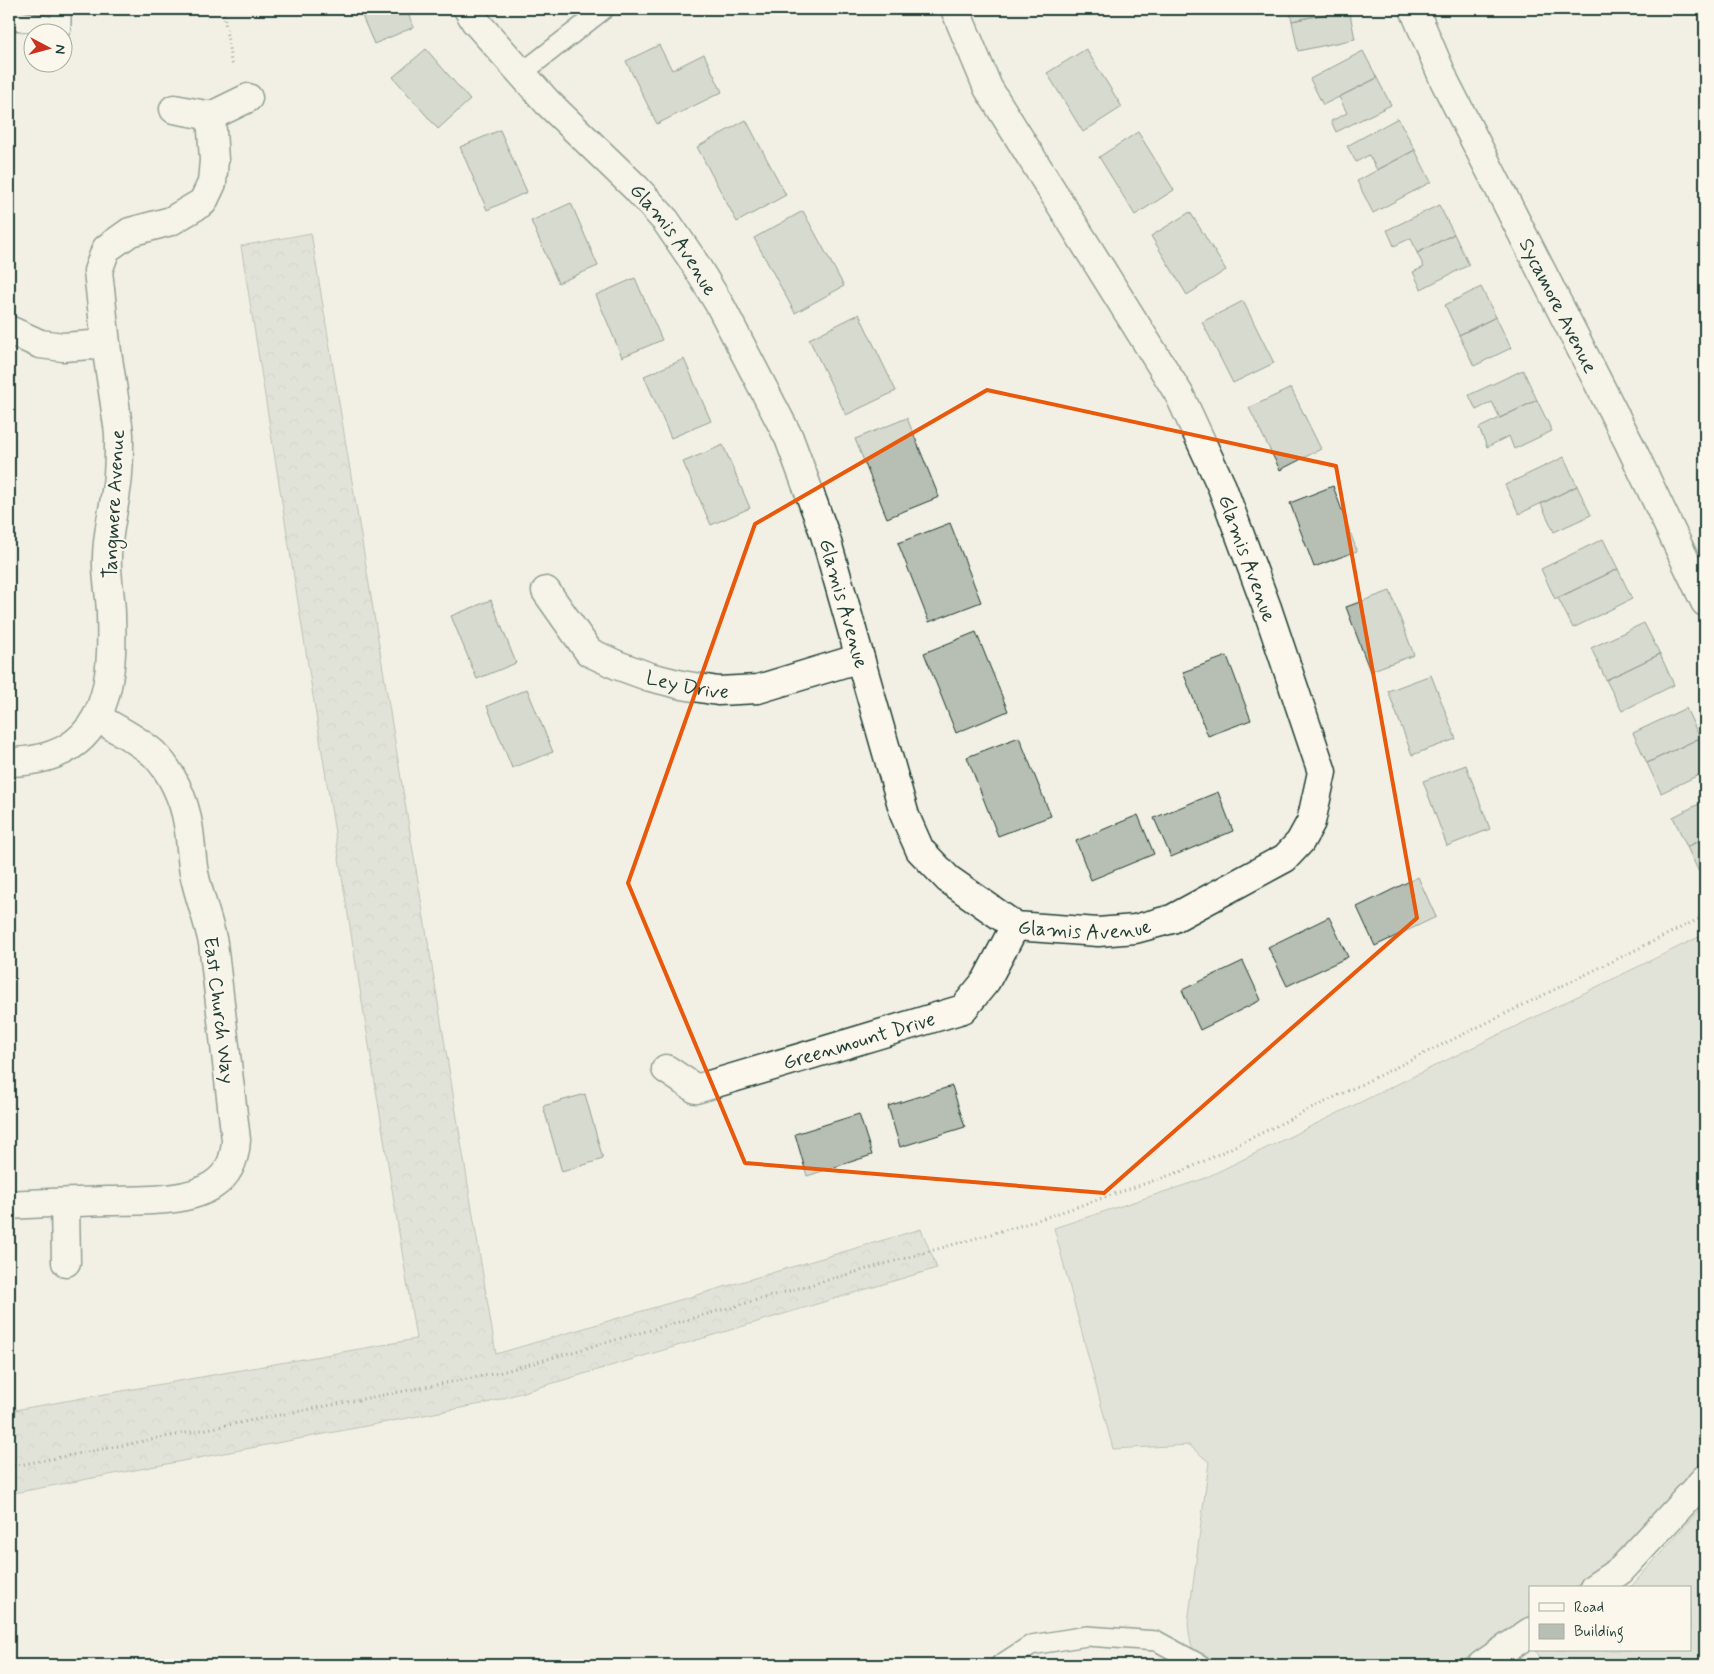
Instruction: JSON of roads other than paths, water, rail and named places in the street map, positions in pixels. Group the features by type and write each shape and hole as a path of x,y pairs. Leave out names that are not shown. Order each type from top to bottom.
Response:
{"street":[{"name":"Glamis Avenue","path":"468,9 475,21 546,102 636,188 666,221 721,307 789,438 825,535 905,816 920,850 948,879 1015,926 1098,932 1135,929 1172,919 1285,858 1300,842 1311,822 1322,772 1267,608 1229,506 1179,394 988,88 955,9"},
{"name":"Sycamore Avenue","path":"1414,9 1445,82 1624,434 1705,602"},
{"path":"174,109 210,116 248,98"},
{"name":"Tangmere Avenue","path":"9,762 45,759 62,751 89,731 98,718 104,704 110,655 111,615 107,560 109,527 117,489 119,439 98,271 106,249 130,232 171,221 203,202 212,183 214,160 210,116"},
{"path":"9,330 40,344 63,347 106,344"},
{"name":"Ley Drive","path":"546,591 589,652 650,677 682,685 718,691 758,689 860,658"},
{"name":"East Church Way","path":"9,1205 152,1199 202,1192 223,1178 231,1166 236,1146 213,943 196,881 184,806 167,770 153,753 98,718"},
{"name":"Greenmount Drive","path":"666,1069 696,1089 963,1008 986,981 1015,926"},
{"path":"66,1203 66,1262"},
{"path":"1597,1586 1621,1570 1705,1479"},
{"path":"1482,1665 1529,1633"}],"lane":[{"path":"9,19 61,28 61,9"},
{"path":"522,73 604,9"},
{"path":"1000,1665 1031,1645 1086,1636 1157,1642 1201,1665"}]}
